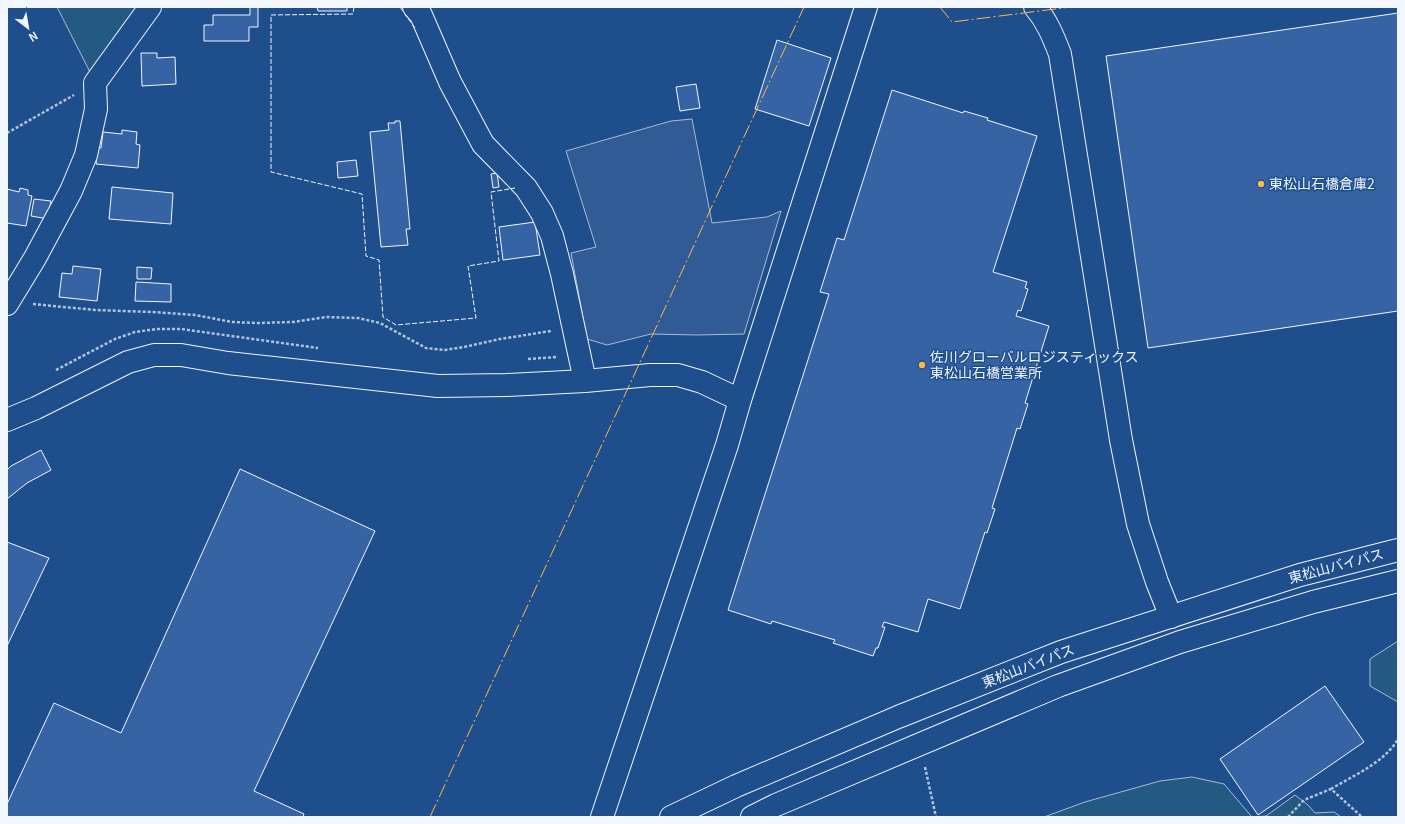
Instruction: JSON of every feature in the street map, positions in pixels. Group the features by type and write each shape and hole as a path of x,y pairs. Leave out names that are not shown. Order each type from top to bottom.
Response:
{"main road":[{"path":"8,303 35,258 67,198 86,155 96,109 95,83 150,7"},
{"path":"414,7 421,15 450,82 483,144 526,188 542,213 552,236 562,274 585,381"},
{"path":"602,817 727,445 740,400 866,7"},
{"path":"1035,7 1044,17 1052,31 1060,54 1121,440 1138,524 1157,582 1171,617"},
{"path":"7,420 36,408 128,362 154,355 181,355 228,363 438,386 506,385 585,381 650,375 678,375 702,382 740,400"},
{"name":"東松山バイパス","path":"671,817 736,786 905,714 1061,652 1300,575 1398,550"},
{"name":"東松山バイパス","path":"752,817 776,805 1058,686 1180,642 1313,602 1398,582"}],"path":[{"path":"7,133 95,83"},
{"path":"8,303 95,310 195,315 232,322 293,322 326,317 358,318 380,323 426,348 445,350 500,339 574,328"},
{"path":"1288,817 1304,800 1331,789 1378,761 1394,746 1398,739"},
{"path":"920,744 936,817"},
{"path":"1331,789 1362,817"}],"shaded area":[{"path":"57,7 141,7 93,78"},
{"path":"692,119 712,223 767,217 781,211 744,334 651,334 607,345 587,339 571,253 596,247 566,151 671,121"},
{"path":"1398,641 1398,702 1370,686 1370,659"},
{"path":"1192,777 1224,784 1252,817 1044,817 1085,802 1160,781"},
{"path":"1295,795 1308,805 1315,813 1334,812 1341,817 1252,817 1266,816"}],"building":[{"path":"250,7 258,7 258,27 249,27 249,41 204,41 204,25 213,25 213,15 250,15"},
{"path":"317,7 347,7 347,11 318,11"},
{"name":"東松山石橋倉庫2","path":"1398,13 1398,311 1148,348 1106,56"},
{"path":"777,40 831,58 809,126 755,109"},
{"path":"141,53 157,53 157,58 175,57 176,84 142,86"},
{"path":"696,84 700,108 680,111 676,87"},
{"name":"佐川グローバルロジスティックス 東松山石橋営業所","path":"892,90 963,113 964,111 988,118 987,120 1037,136 993,272 1027,282 1025,288 1028,289 1021,311 1018,310 1016,316 1049,326 1025,403 1028,404 1020,429 1017,428 992,508 995,509 987,533 985,532 960,609 928,599 918,632 884,622 882,627 885,627 878,648 876,648 873,656 833,643 835,640 772,621 771,624 728,610 829,294 820,292 837,238 844,240"},
{"path":"395,121 400,121 410,229 406,229 408,245 381,247 370,132 389,130 388,123 395,123"},
{"path":"122,130 137,132 136,144 140,145 138,168 96,164 98,147 101,148 103,132 122,134"},
{"path":"356,160 358,176 338,178 337,162"},
{"path":"497,173 499,187 493,188 491,174"},
{"path":"112,187 173,193 171,224 109,219"},
{"path":"20,188 28,190 28,195 32,196 26,226 7,223 7,189 19,192"},
{"path":"34,199 51,201 48,219 31,216"},
{"path":"535,222 540,255 503,260 499,227"},
{"path":"73,266 101,269 97,301 59,297 62,273 72,274"},
{"path":"137,267 152,268 151,279 137,279"},
{"path":"136,282 171,284 171,302 135,301"},
{"path":"41,450 51,470 27,483 7,499 7,470 11,466"},
{"path":"240,469 375,531 254,791 304,814 303,817 7,817 7,804 54,703 121,733"},
{"path":"7,542 49,558 7,646"},
{"path":"1325,686 1364,742 1258,815 1220,759"}],"fence":[{"path":"354,7 353,14 271,15 271,172 362,194 366,256 379,260 383,317 396,325 476,318 468,266 499,261 491,192 515,188"},
{"path":"400,7 415,28"}],"power":[{"path":"430,817 804,7"},
{"path":"940,7 952,22 1071,7"}],"place":[{"name":"東松山石橋倉庫2","path":"1261,184"},
{"name":"佐川グローバルロジスティックス 東松山石橋営業所","path":"922,365"}]}
